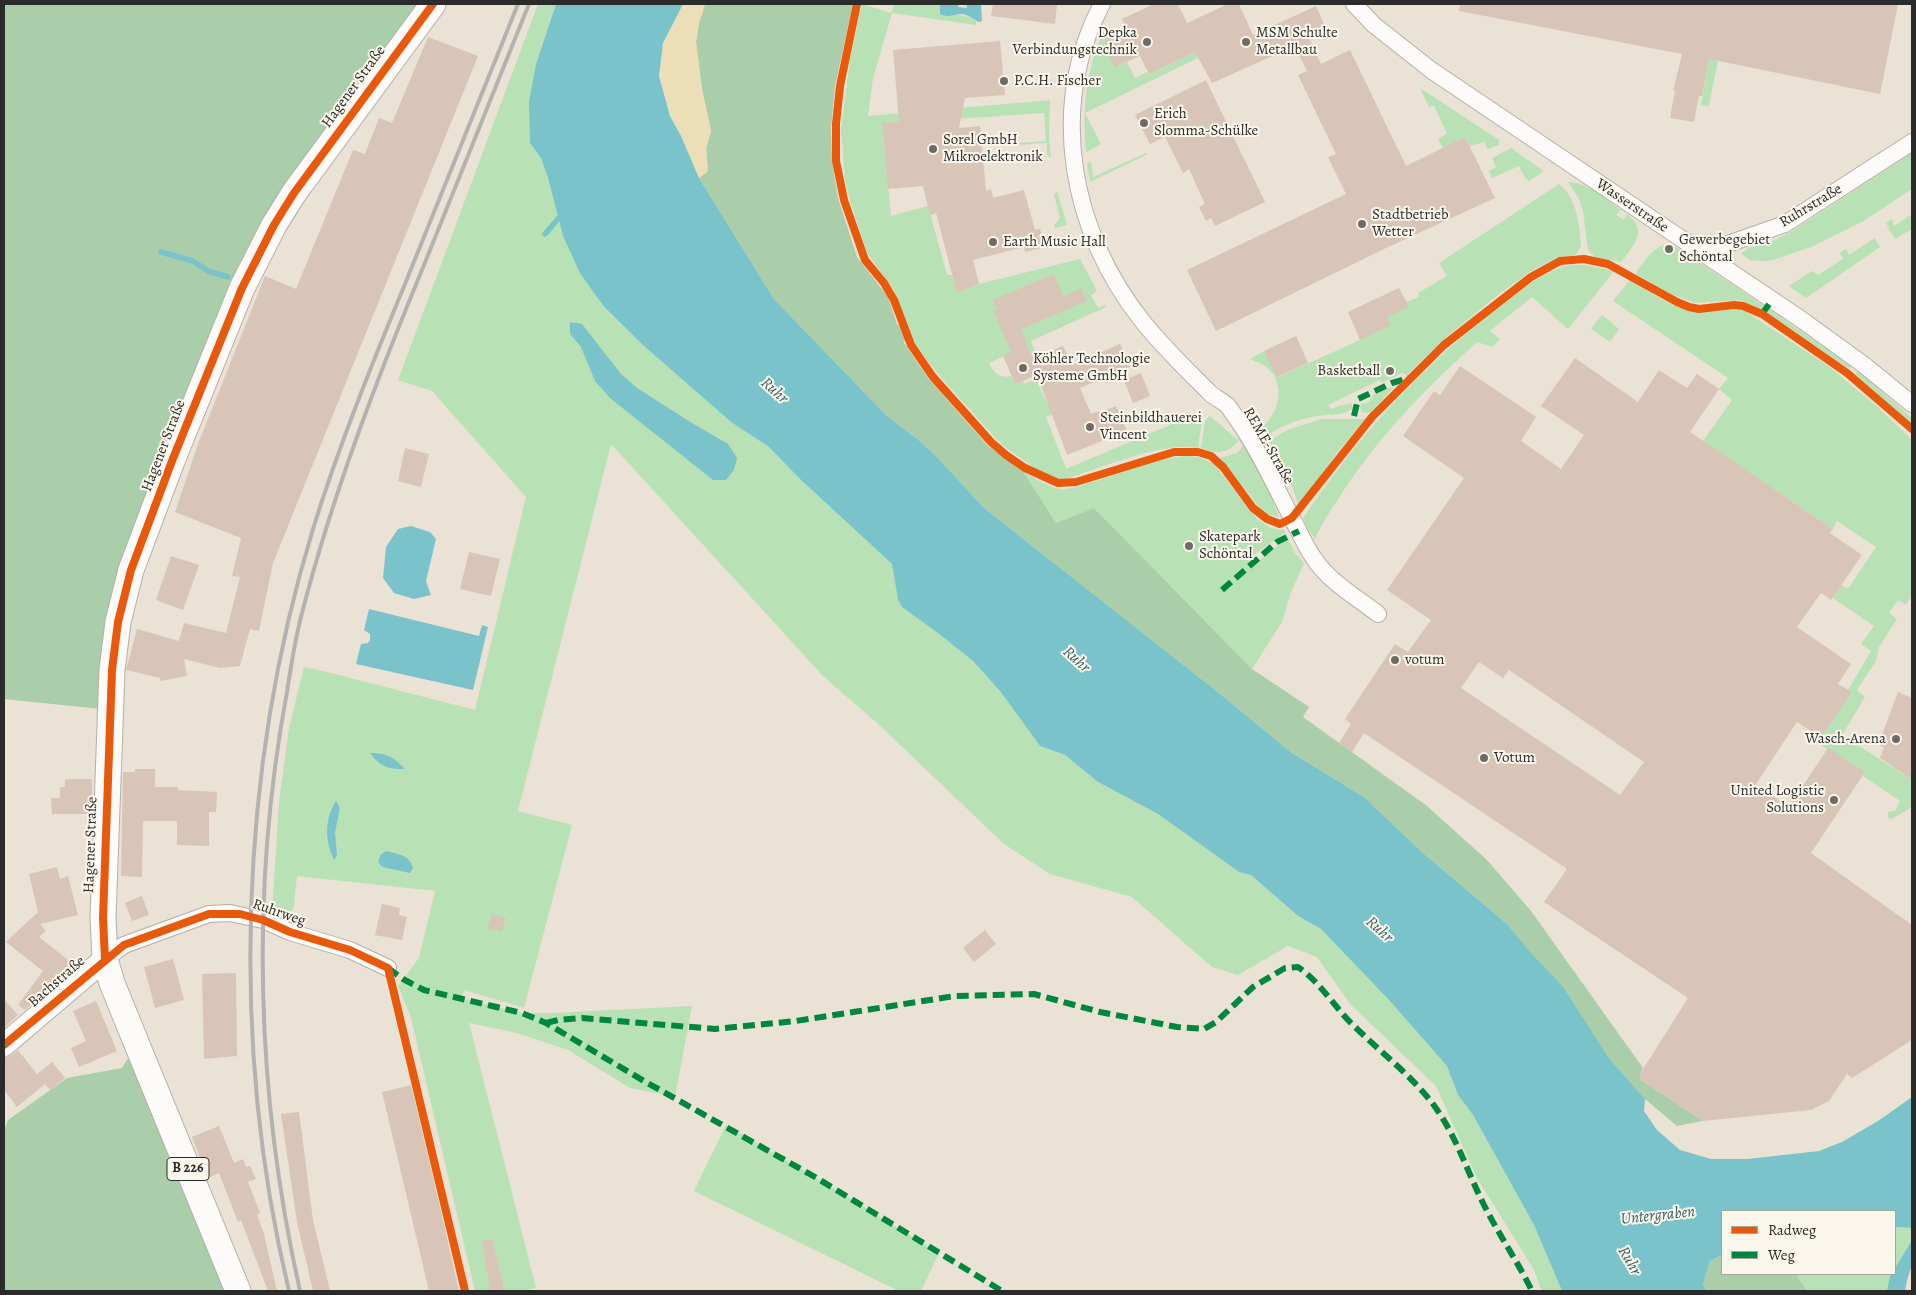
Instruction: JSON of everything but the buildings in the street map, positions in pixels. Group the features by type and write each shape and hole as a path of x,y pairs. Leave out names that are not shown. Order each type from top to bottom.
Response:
{"main road":[{"name":"Hagener Straße","path":"238,1291 112,983 105,959 103,918 112,670 118,622 131,570 172,461 242,288 274,225 294,192 433,4"}],"street":[{"name":"REME-Straße","path":"1102,4 1093,20 1079,63 1073,104 1072,140 1076,180 1080,197 1103,260 1143,322 1216,399 1228,406 1252,440 1313,558 1336,583 1378,614"},
{"name":"Wasserstraße","path":"1354,4 1386,35 1431,70 1829,338 1912,404"},
{"name":"Ruhrstraße","path":"1702,253 1785,224 1912,142"},
{"name":"Ruhrweg","path":"105,959 124,945 209,914 240,914 262,920 290,932 350,950 388,968"},
{"name":"Bachstraße","path":"4,1046 105,959"}],"green space":[{"path":"4,4 423,4 281,199 131,570 110,710 4,699"},
{"path":"538,4 556,4 536,64 530,143 541,158 563,236 603,307 644,346 731,422 769,447 800,479 892,564 898,600 973,661 1000,691 1040,746 1065,755 1098,782 1158,814 1239,872 1251,875 1298,916 1321,929 1389,1000 1447,1066 1458,1095 1473,1115 1534,1225 1562,1291 1542,1291 1534,1270 1477,1178 1436,1086 1350,1004 1317,957 1288,946 1238,975 1212,967 1132,897 1050,874 1004,844 876,722 823,676 611,444 518,811 572,825 524,1008 464,990 461,998 522,1013 692,1006 675,1097 630,1088 568,1050 517,1033 469,1023 536,1288 523,1291 475,1291 411,1018 398,986 419,958 435,891 297,876 294,906 289,916 272,914 279,802 289,728 304,667 475,710 526,497 432,391 398,380"},
{"path":"705,4 853,4 835,86 831,128 832,161 838,198 857,257 888,297 897,324 907,333 904,343 928,378 988,446 1023,471 1056,523 1094,508 1252,669 1309,707 1303,717 1427,806 1487,860 1531,911 1643,1068 1640,1074 1641,1080 1703,1121 1677,1126 1645,1099 1608,1057 1507,924 1423,853 1364,797 1292,753 1214,689 984,508 938,458 921,442 887,416 774,299 699,178 708,171 706,148 711,131 702,89 696,42"},
{"path":"862,4 891,13 895,4 940,4 940,14 963,16 976,21 976,25 892,13 873,78 868,116 1050,100 1049,136 1051,159 1047,154 1047,143 1003,146 1007,144 1046,141 1044,113 882,124 891,216 928,206 947,275 952,275 957,293 979,284 1080,259 1097,291 1091,295 1098,308 1105,305 1106,307 1031,341 1035,351 1032,355 1027,345 989,363 998,374 1004,377 1012,376 1015,384 1023,381 1024,384 1036,379 1045,399 1057,394 1068,409 1046,417 1066,469 1196,414 1202,420 1198,448 1168,448 1132,457 1061,480 1036,469 1002,445 943,380 917,347 894,290 867,253 845,180 841,130 850,60"},
{"path":"1177,21 1202,56 1085,113 1089,75 1104,31 1104,35 1109,37 1105,47 1114,67 1127,62 1135,78 1147,72 1149,74 1193,53"},
{"path":"1709,59 1718,61 1709,105 1707,106 1701,105"},
{"path":"1420,88 1499,140 1499,145 1488,149 1484,142 1470,146 1465,137 1443,148 1438,139 1447,134 1434,105 1429,107"},
{"path":"1085,113 1101,144 1086,152"},
{"path":"1511,148 1543,172 1529,181 1525,178 1519,166 1492,178 1489,171 1496,167 1492,158"},
{"path":"1146,153 1148,154 1090,182 1087,163 1091,162 1093,177"},
{"path":"1912,153 1912,189 1862,222 1811,247 1773,260 1750,260 1741,254 1748,248 1771,242 1794,230"},
{"path":"1568,182 1589,188 1621,210 1616,215 1624,220 1627,214 1634,220 1638,232 1637,238 1631,250 1621,262 1595,257 1588,250 1583,211 1579,199"},
{"path":"1559,184 1574,205 1580,230 1581,247 1575,255 1556,258 1531,271 1451,333 1407,375 1402,373 1381,383 1380,380 1328,405 1331,409 1351,403 1353,408 1350,411 1298,421 1278,429 1267,436 1264,436 1258,430 1276,409 1278,400 1277,381 1265,366 1250,359 1264,351 1278,377 1360,340 1387,317 1408,307 1406,302 1419,297 1418,293 1447,276 1439,263"},
{"path":"1057,191 1067,225 1055,228 1054,225 1060,218 1054,195"},
{"path":"1912,214 1912,229 1895,239 1886,223 1892,219 1894,226"},
{"path":"1875,238 1880,247 1806,298 1789,286 1812,271 1818,275 1843,259 1840,253 1846,249 1849,255"},
{"path":"1669,244 1764,306 1762,309 1739,300 1695,303 1671,294 1638,275 1636,272 1650,254 1663,245"},
{"path":"1572,265 1585,265 1614,271 1568,329 1532,297 1490,331 1500,339 1492,347 1477,342 1440,376 1389,430 1358,469 1315,539 1303,518 1347,458 1393,404 1444,353 1517,293 1552,271"},
{"path":"1630,280 1673,305 1692,311 1745,311 1828,366 1878,407 1912,440 1912,596 1906,605 1898,600 1889,613 1897,619 1879,647 1876,661 1857,690 1865,697 1842,735 1912,780 1912,807 1892,819 1888,818 1888,812 1895,811 1900,801 1863,776 1864,772 1819,744 1821,738 1852,692 1848,690 1871,651 1861,644 1874,626 1833,598 1841,585 1848,589 1876,547 1837,521 1833,529 1703,441 1732,400 1719,389 1728,378 1613,301"},
{"path":"1769,309 1851,366 1849,369 1766,312"},
{"path":"1602,315 1619,329 1610,342 1591,329"},
{"path":"1858,371 1912,418 1912,424 1855,374"},
{"path":"1388,388 1393,388 1372,412 1362,412 1360,407 1362,403 1370,401 1373,395"},
{"path":"1210,416 1239,441 1229,449 1221,452 1201,448 1205,421"},
{"path":"1322,419 1365,419 1336,454 1299,506 1286,470 1268,442 1287,430"},
{"path":"1243,446 1256,464 1272,496 1279,517 1265,514 1220,458 1237,453"},
{"path":"1186,456 1198,457 1214,464 1257,519 1271,528 1284,530 1285,533 1249,558 1255,565 1266,554 1288,539 1295,553 1304,563 1291,592 1282,622 1252,669 1094,508 1056,523 1023,471 1049,486 1065,489 1084,485 1151,463"},
{"path":"133,1050 229,1291 4,1291 4,1131 8,1120 67,1078 122,1068"},
{"path":"726,1125 939,1253 921,1291 899,1291 694,1191"},
{"path":"1896,1227 1912,1228 1912,1240 1896,1266"},
{"path":"1721,1256 1721,1275 1797,1275 1807,1291 1706,1291 1703,1284 1710,1261"},
{"path":"1797,1275 1891,1275 1887,1291 1807,1291"}],"sand":[{"path":"683,4 705,4 696,42 702,89 711,131 706,148 708,171 699,178 670,112 661,76 661,58 664,42"}],"water":[{"path":"556,4 683,4 663,43 659,76 670,116 699,178 774,299 887,416 921,442 938,458 984,508 1214,689 1292,753 1364,797 1423,853 1507,924 1563,987 1608,1057 1645,1099 1644,1111 1657,1130 1680,1150 1711,1159 1748,1159 1819,1151 1842,1142 1878,1121 1912,1097 1912,1228 1896,1227 1896,1210 1721,1210 1721,1256 1710,1261 1703,1284 1706,1291 1562,1291 1534,1225 1473,1115 1458,1095 1447,1066 1389,1000 1321,929 1298,916 1251,875 1239,872 1158,814 1098,782 1065,755 1040,746 1000,691 973,661 902,607 898,600 892,564 800,479 769,447 731,422 644,346 604,307 580,273 563,236 541,158 530,143 529,102 536,64"},
{"path":"940,4 959,4 958,7 967,8 966,4 981,4 982,21 979,22 962,14 948,16 940,14"},
{"path":"570,322 582,324 621,374 637,388 728,444 737,458 734,470 726,480 713,480 610,398 595,381 581,347 570,334"},
{"path":"411,526 430,532 436,539 426,581 431,595 414,599 394,593 383,578 386,547 398,529"},
{"path":"369,609 479,636 482,625 488,627 473,690 356,664 361,644 368,643 370,640 370,634 364,630"},
{"path":"370,753 389,756 405,769 385,766"},
{"path":"336,801 340,808 335,832 337,855 334,860 327,830 329,815"},
{"path":"386,851 403,856 409,860 413,868 410,873 382,867 378,862 381,854"},
{"path":"1912,1240 1912,1265 1905,1291 1887,1291 1890,1275 1896,1275 1896,1266"}],"waterway":[{"path":"545,234 563,213"},
{"path":"161,252 193,261 208,271 228,277"}],"railway":[{"path":"289,1291 270,1198 257,1102 251,1006 251,908 257,812 270,716 288,621 313,529 334,467 368,375 518,4"},
{"path":"300,1291 285,1217 274,1143 267,1068 263,992 263,917 267,842 275,767 293,652 314,568 357,437 389,351 529,4"}],"marked path":[{"path":"1762,314 1772,300"},
{"path":"1354,416 1358,399 1392,383 1409,378"},
{"path":"1222,590 1277,542 1299,531"},
{"path":"546,1023 582,1018 715,1029 796,1021 955,996 1034,994 1100,1012 1177,1027 1204,1029 1216,1022 1253,987 1285,968 1298,967 1320,987 1345,1017 1404,1073 1433,1104 1455,1141 1490,1216 1532,1291"},
{"path":"388,968 403,979 424,990 522,1013 546,1023 644,1081 815,1177 1002,1291"}],"cycle path":[{"path":"105,959 103,918 112,670 118,622 131,570 172,461 242,288 274,225 294,193 433,4"},
{"path":"857,4 840,86 836,124 836,161 844,200 865,260 884,283 894,300 911,345 933,377 991,442 1006,455 1025,468 1058,483 1076,482 1174,452 1198,452 1211,456 1223,467 1253,508 1267,519 1280,524 1292,518 1372,417 1444,345 1531,277 1560,261 1584,259 1608,264 1689,307 1699,309 1734,305 1743,306 1762,314 1847,373 1912,429"},
{"path":"4,1045 124,945 209,914 240,914 263,920 290,932 350,950 388,968 465,1291"}],"place":[{"name":"Depka Verbindungstechnik","path":"1147,42"},
{"name":"MSM Schulte Metallbau","path":"1246,42"},
{"name":"P.C.H. Fischer","path":"1004,81"},
{"name":"Erich Slomma-Schülke","path":"1144,123"},
{"name":"Sorel GmbH Mikroelektronik","path":"933,149"},
{"name":"Stadtbetrieb Wetter","path":"1362,224"},
{"name":"Earth Music Hall","path":"993,242"},
{"name":"Gewerbegebiet Schöntal","path":"1669,249"},
{"name":"Köhler Technologie Systeme GmbH","path":"1023,368"},
{"name":"Basketball","path":"1390,371"},
{"name":"Steinbildhauerei Vincent","path":"1090,427"},
{"name":"Skatepark Schöntal","path":"1189,546"},
{"name":"votum","path":"1395,660"},
{"name":"Wasch-Arena","path":"1896,739"},
{"name":"Votum","path":"1484,758"},
{"name":"United Logistic Solutions","path":"1834,800"}],"water label":[{"name":"Ruhr","path":"774,391"},
{"name":"Ruhr","path":"1076,660"},
{"name":"Ruhr","path":"1379,930"},
{"name":"Untergraben","path":"1658,1216"},
{"name":"Ruhr","path":"1629,1261"}]}
